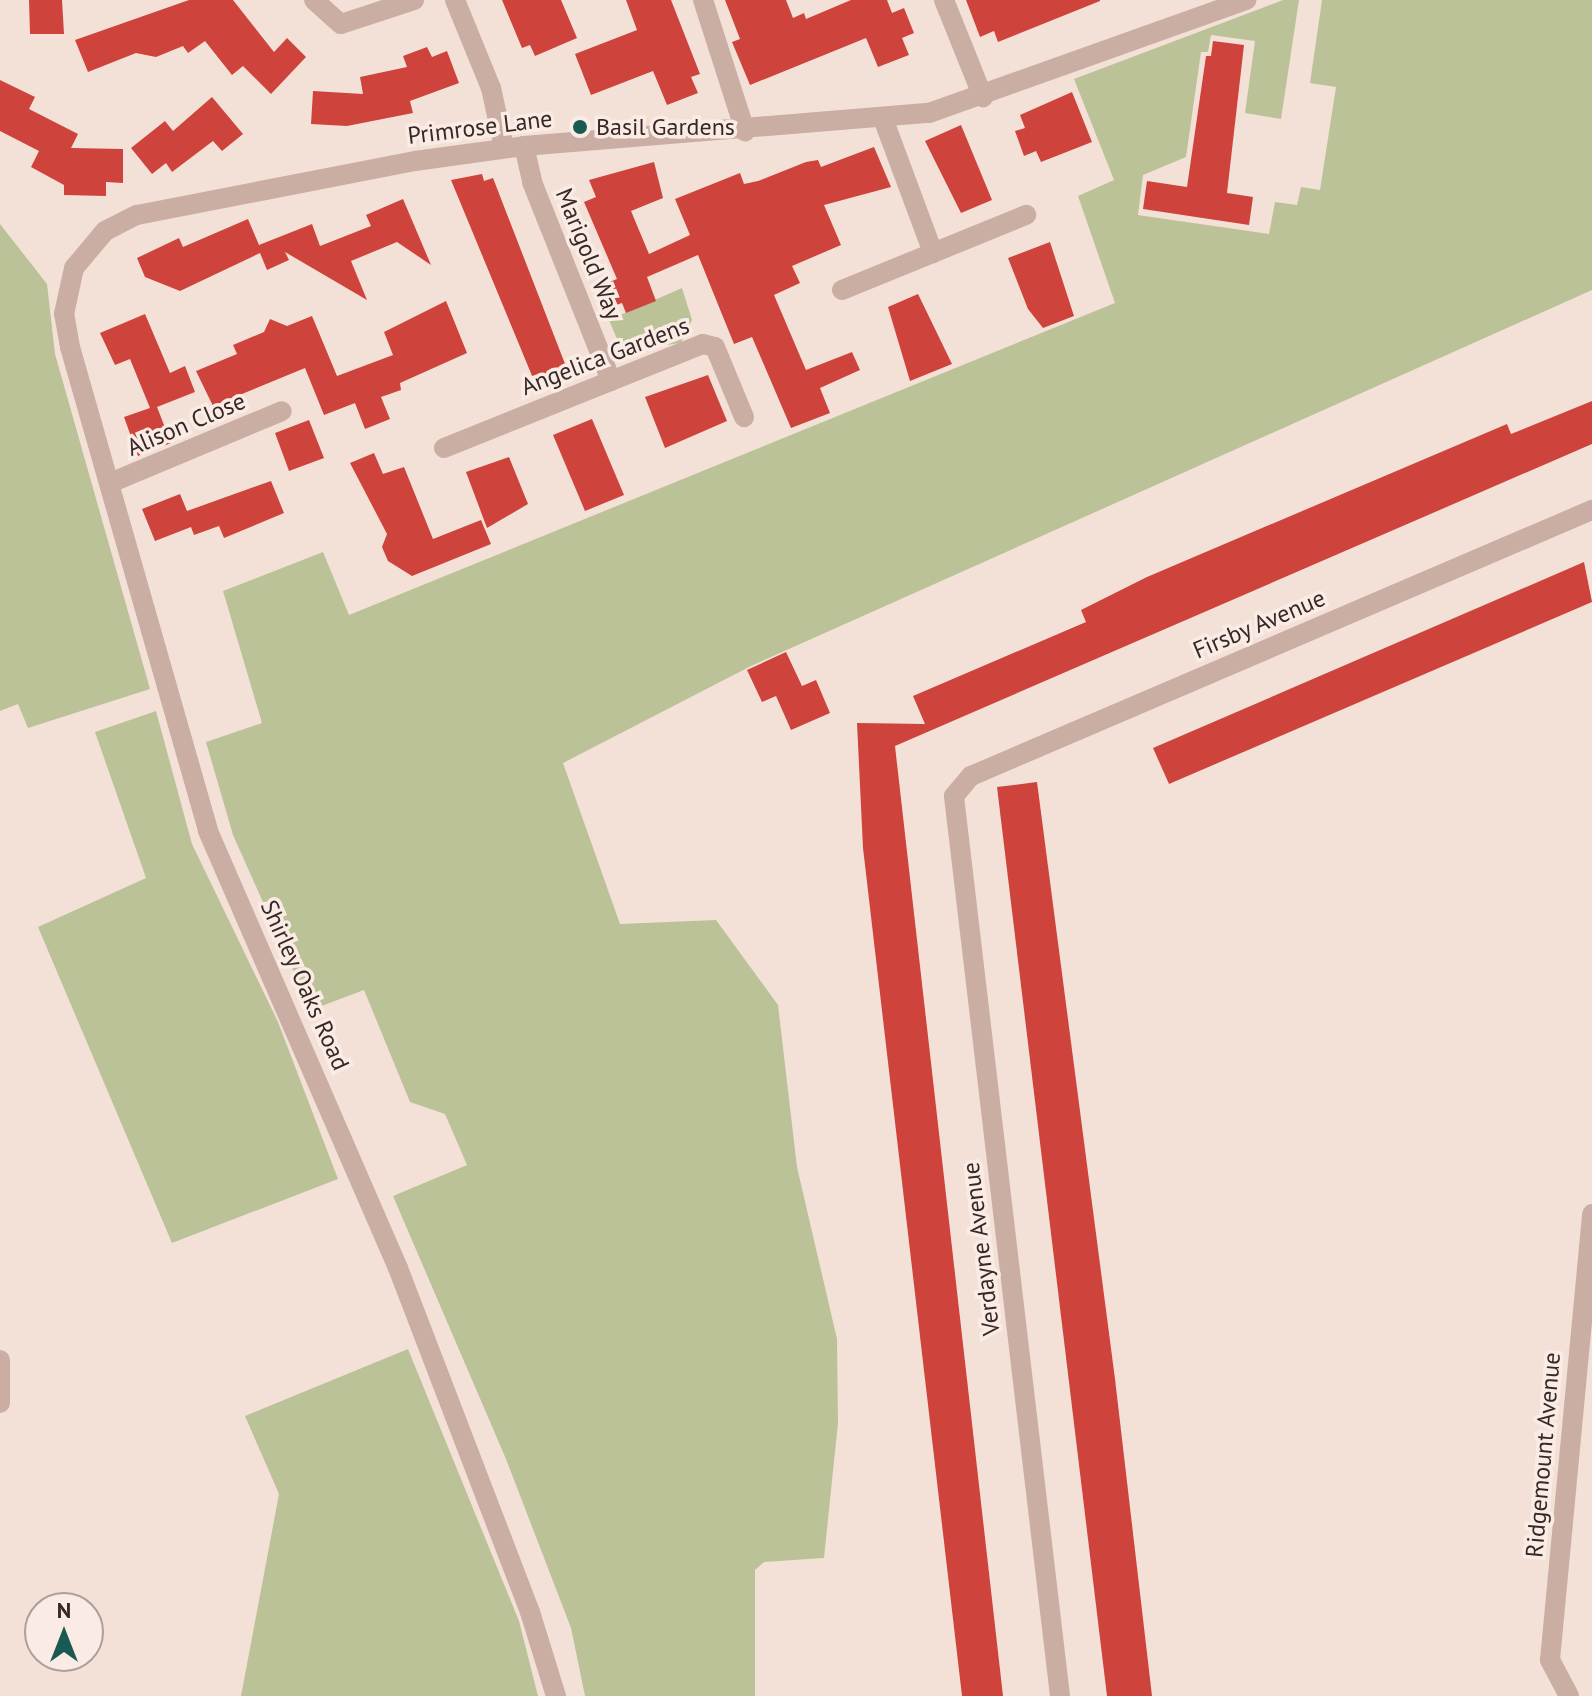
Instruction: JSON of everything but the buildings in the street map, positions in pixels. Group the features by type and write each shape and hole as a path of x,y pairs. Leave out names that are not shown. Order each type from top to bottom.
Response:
{"street":[{"path":"314,0 341,24 414,0"},
{"name":"Marigold Way","path":"455,0 611,381"},
{"path":"703,0 745,131"},
{"path":"944,0 983,97"},
{"name":"Primrose Lane","path":"70,278 93,241 137,215 514,146 884,121 983,97 1244,0"},
{"path":"884,121 933,253"},
{"path":"842,290 1026,215"},
{"name":"Shirley Oaks Road","path":"70,278 66,329 208,830 398,1268 530,1612 556,1696"},
{"name":"Angelica Gardens","path":"444,448 710,344 744,417"},
{"name":"Alison Close","path":"110,483 282,411"},
{"name":"Firsby Avenue","path":"954,796 971,776 1592,510"},
{"name":"Verdayne Avenue","path":"954,796 1060,1696"},
{"name":"Ridgemount Avenue","path":"1569,1696 1550,1660 1592,1214"},
{"path":"0,1360 0,1403"}],"green space":[{"path":"1283,0 1299,0 1281,119 1245,113 1255,41 1211,35 1208,52 1201,52 1186,157 1143,175 1138,215 1269,234 1275,202 1297,205 1301,187 1320,190 1336,87 1310,83 1322,0 1592,0 1592,290 751,666 563,763 620,924 716,920 778,1005 797,1167 837,1339 838,1423 824,1558 764,1562 755,1570 755,1696 585,1696 571,1628 506,1459 393,1196 467,1165 445,1114 410,1102 364,990 311,1010 233,835 206,742 262,723 223,591 323,552 349,615 1115,303 1078,196 1114,180 1074,79"},
{"path":"0,224 47,284 55,354 150,689 28,728 18,704 0,711"},
{"path":"682,288 692,320 681,343 637,349 617,339 609,320"},
{"path":"156,711 192,844 278,1022 338,1179 172,1243 38,927 146,878 95,732"},
{"path":"408,1349 519,1621 538,1696 241,1696 279,1494 245,1416"}],"place":[{"name":"Basil Gardens","path":"580,127"}]}
